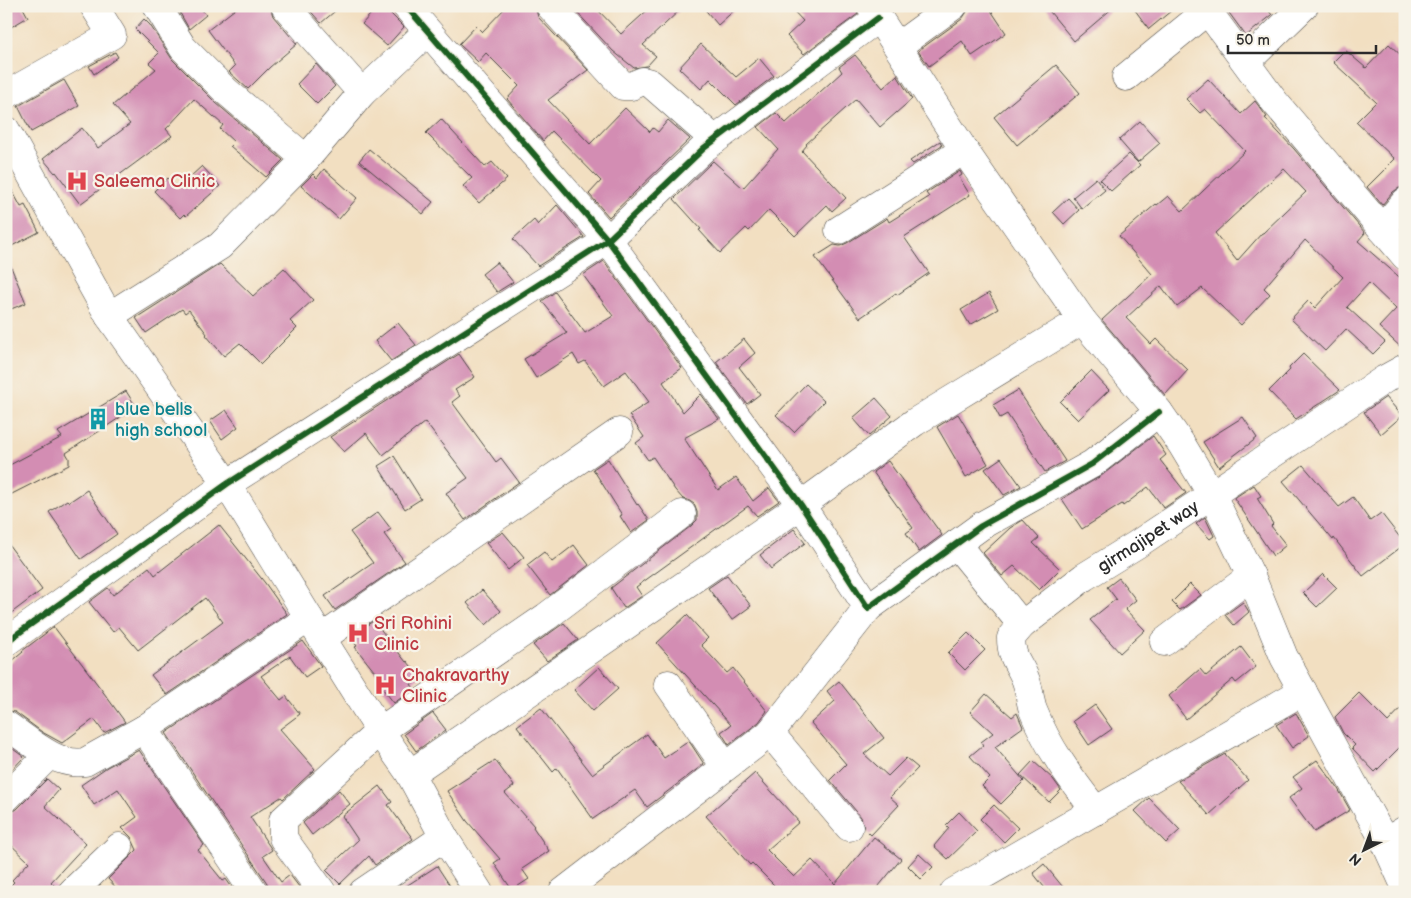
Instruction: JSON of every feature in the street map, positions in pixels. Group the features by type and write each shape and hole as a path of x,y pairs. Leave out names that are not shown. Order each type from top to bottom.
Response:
{"street":[{"path":"6,95 112,35 94,6"},
{"path":"156,6 184,48 226,91 306,159"},
{"path":"285,6 362,93"},
{"path":"406,6 608,240 801,506 868,608"},
{"path":"550,6 623,86 631,86 644,81 650,83 715,140"},
{"path":"898,46 953,6"},
{"path":"1246,62 1304,6"},
{"path":"1126,76 1206,8 1274,101 1405,256"},
{"path":"6,642 227,484 608,240 704,148 875,12 964,150 1082,320 1159,412 1182,445 1212,495 1251,576 1284,657 1395,836 1405,886"},
{"path":"109,316 220,246 306,159 362,93 427,32"},
{"path":"6,130 109,316 227,484 315,628 380,731 410,774 444,837 479,892"},
{"path":"839,230 964,150"},
{"path":"1382,229 1405,202"},
{"path":"410,774 801,506 915,422 1082,320"},
{"name":"girmajipet way","path":"1022,625 1084,577 1136,545 1405,368"},
{"path":"563,892 770,733 868,608 981,526 1092,464 1159,412"},
{"path":"6,725 49,755 76,763 85,762 315,628 619,432"},
{"path":"322,892 283,838 283,820 380,731 546,617 682,514"},
{"path":"956,544 1022,625 1010,638 1011,652 1027,683 1032,708 1050,746 1066,772 1096,811"},
{"path":"1164,642 1251,576"},
{"path":"668,684 725,766"},
{"path":"954,892 1303,690"},
{"path":"144,729 254,892"},
{"path":"770,733 849,827"},
{"path":"6,798 49,755"},
{"path":"363,892 444,837"},
{"path":"72,892 119,847"}],"building":[{"path":"6,6 22,6 28,17 6,30"},
{"path":"188,6 199,6 206,15 189,29 180,13"},
{"path":"239,6 270,6 273,16 297,44 248,89 229,72 235,66 208,30"},
{"path":"306,6 341,6 321,23"},
{"path":"378,6 383,6 404,27 387,46 362,24"},
{"path":"507,6 535,6 538,17 588,70 548,100 590,144 625,108 650,132 653,128 658,132 668,120 690,139 609,217 589,194 601,181 552,131 543,141 507,99 519,86 486,53 478,62 459,44 476,26 482,32"},
{"path":"571,6 594,6 621,34 652,6 684,6 643,45 656,56 647,66 634,68 613,51"},
{"path":"702,6 739,6 718,25"},
{"path":"789,6 855,6 858,14 804,54 787,36 803,21"},
{"path":"971,6 988,6 1006,33 972,56 962,41 929,66 918,51 962,19"},
{"path":"1045,6 1115,6 1074,41"},
{"path":"1132,6 1177,6 1149,29"},
{"path":"1224,6 1265,6 1272,15 1246,36"},
{"path":"144,19 172,59 216,103 283,160 266,177 230,146 234,142 220,129 223,125 194,99 166,129 172,136 80,204 56,172 43,159 82,128 98,148 130,124 113,105 156,69 149,63 159,53 135,29"},
{"path":"701,44 736,77 759,58 774,76 736,105 710,79 701,89 679,68"},
{"path":"1389,44 1405,59 1405,187 1393,192 1382,205 1367,187 1395,159 1356,122 1376,102 1333,62 1345,50 1366,68"},
{"path":"115,52 118,57 94,74 89,66"},
{"path":"855,55 883,88 897,75 912,99 880,127 856,99 806,144 802,151 846,198 832,211 827,205 795,236 769,210 749,231 746,228 720,253 674,199 713,161 743,188 778,149 758,127 776,113 786,123 842,72 839,67"},
{"path":"316,64 335,86 317,104 297,84"},
{"path":"1056,65 1080,93 1017,145 994,117"},
{"path":"1208,79 1241,114 1255,101 1267,117 1265,118 1294,149 1365,233 1358,241 1405,282 1405,351 1379,327 1396,309 1369,283 1347,307 1385,342 1373,354 1346,329 1325,351 1291,319 1308,301 1315,308 1343,277 1305,240 1264,288 1270,294 1241,325 1202,288 1177,307 1161,286 1126,318 1151,344 1156,339 1188,370 1165,395 1102,320 1152,274 1119,236 1168,196 1182,211 1245,151 1205,109 1200,113 1186,99","holes":["1284,169 1306,192 1262,233 1237,261 1215,233"]},
{"path":"64,80 79,106 31,132 18,106"},
{"path":"441,119 485,167 492,162 507,179 479,203 463,186 472,178 426,133"},
{"path":"1140,121 1160,143 1138,162 1119,140"},
{"path":"940,141 942,145 913,164 910,161"},
{"path":"369,149 433,202 423,214 359,161"},
{"path":"1129,154 1140,165 1111,191 1100,180"},
{"path":"202,166 220,186 186,216 184,214 180,218 154,191 168,178 178,188"},
{"path":"324,169 357,198 339,219 301,186 313,174 317,178"},
{"path":"960,171 962,175 959,177 970,195 904,237 929,273 860,318 815,257 834,245 840,246 847,243 887,218 889,222 929,197 926,193"},
{"path":"1096,178 1105,190 1082,209 1073,197"},
{"path":"6,179 21,207 25,205 39,232 6,249"},
{"path":"1068,198 1079,210 1064,224 1053,212"},
{"path":"557,205 584,237 538,266 513,239 534,220 538,225"},
{"path":"6,255 26,303 6,311"},
{"path":"604,261 682,368 663,382 683,412 701,394 719,419 684,438 718,490 736,477 753,501 769,488 779,501 757,516 748,506 636,587 642,596 624,608 611,588 697,520 694,504 683,499 653,457 648,460 636,443 644,437 629,415 649,402 626,371 604,386 585,361 579,364 573,354 536,378 524,359 567,333 542,301 555,292 585,333 613,316 583,275"},
{"path":"497,262 513,282 497,292 482,274"},
{"path":"220,264 253,296 284,268 313,300 290,321 297,328 261,364 240,343 224,356 206,335 189,310 185,313 182,309 146,333 136,318"},
{"path":"989,293 998,309 970,325 961,310"},
{"path":"398,323 416,345 391,361 375,341"},
{"path":"744,339 755,353 739,367 760,394 747,404 716,362"},
{"path":"459,354 475,377 455,390 460,396 452,402 496,462 501,458 519,482 465,520 446,493 468,478 425,422 383,455 366,433 344,452 330,437"},
{"path":"1303,354 1340,390 1296,419 1269,391"},
{"path":"1091,371 1109,390 1078,420 1060,402"},
{"path":"806,384 824,401 794,432 776,415"},
{"path":"1018,390 1065,461 1045,472 1007,414 1000,418 993,405"},
{"path":"126,391 136,407 66,453 69,458 69,465 6,497 6,467 62,437 58,432"},
{"path":"1386,397 1402,416 1381,434 1364,412"},
{"path":"876,398 892,416 869,436 853,418"},
{"path":"226,410 238,427 222,439 210,421"},
{"path":"958,414 988,464 966,477 937,427"},
{"path":"1243,417 1257,438 1219,467 1203,442"},
{"path":"1153,436 1166,455 1160,460 1186,493 1164,508 1148,487 1123,506 1122,504 1082,529 1062,499 1101,476"},
{"path":"394,456 421,499 405,509 378,466"},
{"path":"1001,458 1021,486 1004,495 985,469"},
{"path":"608,459 637,505 649,520 631,533 593,469"},
{"path":"888,461 942,535 919,552 906,533 913,528 873,472"},
{"path":"1303,465 1339,507 1353,497 1370,521 1381,513 1405,544 1363,576 1334,538 1333,540 1283,481"},
{"path":"1254,485 1261,496 1257,498 1273,524 1271,526 1286,545 1273,556 1234,498"},
{"path":"87,490 117,534 81,559 49,512"},
{"path":"378,512 391,529 384,534 405,562 335,610 325,596 373,563 350,532"},
{"path":"1205,517 1214,536 1210,539 1196,524"},
{"path":"1023,520 1039,538 1033,543 1060,569 1039,590 1014,566 1002,576 983,553 1010,528"},
{"path":"219,525 287,614 167,695 151,675 223,622 205,598 138,650 119,627 113,632 89,602 108,588 113,595 149,567 155,575"},
{"path":"794,529 805,543 771,569 760,555"},
{"path":"503,532 524,557 508,570 486,543"},
{"path":"6,541 42,590 6,617"},
{"path":"574,545 589,565 550,595 527,565 544,552 552,562"},
{"path":"1323,574 1337,588 1317,607 1303,593"},
{"path":"727,575 751,606 732,620 708,588"},
{"path":"1119,578 1136,600 1125,609 1145,630 1120,653 1090,620 1117,600 1107,587"},
{"path":"1190,584 1201,595 1180,610 1172,602"},
{"path":"482,590 501,611 486,625 467,603"},
{"path":"1243,602 1249,612 1234,625 1225,615"},
{"path":"687,615 708,638 701,645 727,673 733,668 767,711 759,722 729,745 721,732 731,725 657,643"},
{"path":"376,619 380,624 378,626 420,677 411,684 414,689 394,703 379,684 382,681 355,647 357,646 350,637"},
{"path":"564,623 578,640 547,661 533,645"},
{"path":"54,627 125,722 104,733 94,719 62,743 42,732 15,712 6,710 6,666 22,651"},
{"path":"968,633 985,650 965,670 948,653"},
{"path":"303,641 321,666 305,677 290,656 261,676 281,700 286,696 300,714 280,729 315,769 283,799 281,797 250,817 272,850 263,856 281,882 290,875 303,892 269,892 267,883 166,733"},
{"path":"1241,647 1256,667 1236,683 1233,679 1186,719 1169,696 1200,669 1206,676"},
{"path":"599,667 618,689 593,711 574,690"},
{"path":"839,681 884,738 864,754 888,776 906,758 918,768 890,797 899,805 871,835 864,828 861,817 830,780 846,764 811,723 835,701 827,691"},
{"path":"1359,693 1388,722 1405,704 1405,742 1375,772 1352,748 1355,745 1343,733 1335,717"},
{"path":"986,694 1012,717 1017,713 1023,727 995,747 1024,781 1001,804 982,786 990,778 970,756 983,745 981,742 993,733 970,712"},
{"path":"1095,705 1112,729 1089,745 1073,721"},
{"path":"541,708 592,774 647,734 664,758 689,741 704,764 647,807 635,790 593,819 557,768 553,772 517,726"},
{"path":"433,713 446,730 416,751 404,734"},
{"path":"1296,713 1309,736 1292,748 1276,725"},
{"path":"6,744 24,757 6,776"},
{"path":"139,750 204,845 198,850 223,881 226,879 235,892 120,892 108,879 137,850 131,837 122,828 137,817 118,789 94,805 81,785 107,767"},
{"path":"1225,754 1248,780 1209,815 1178,781"},
{"path":"495,760 514,786 505,793 534,826 549,851 522,869 529,879 512,890 494,863 500,859 467,821 447,791"},
{"path":"1317,760 1337,787 1350,810 1314,832 1289,798 1302,788 1293,777"},
{"path":"1033,761 1053,779 1061,790 1049,802 1020,775"},
{"path":"755,773 799,822 767,850 794,877 812,860 835,884 874,837 901,859 874,892 779,892 752,863 750,865 706,816"},
{"path":"47,779 59,790 45,806 86,844 51,882 57,888 57,892 6,892 14,882 12,880 29,862 6,840 6,813 17,809"},
{"path":"380,786 392,802 388,805 413,839 375,865 369,856 340,884 326,870 358,840 342,816"},
{"path":"339,790 350,804 312,835 303,823"},
{"path":"1149,798 1180,830 1166,843 1135,811"},
{"path":"994,805 1018,828 1004,842 980,819"},
{"path":"959,812 977,831 948,859 934,846 949,828 946,825"},
{"path":"919,854 933,867 921,879 908,866"},
{"path":"1044,864 1067,892 1048,892 1033,873"},
{"path":"437,866 454,892 397,892"}],"cycle path":[{"path":"406,6 608,240 801,505 868,608 981,526 1092,464 1159,412"},
{"path":"6,642 227,484 608,240 704,148 878,18"}],"place":[{"name":"Saleema Clinic","path":"77,181"},
{"name":"blue bells high school","path":"98,419"},
{"name":"Sri Rohini Clinic","path":"358,633"},
{"name":"Chakravarthy Clinic","path":"385,685"}]}
